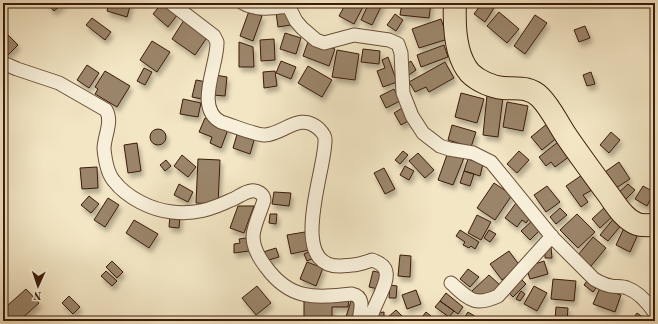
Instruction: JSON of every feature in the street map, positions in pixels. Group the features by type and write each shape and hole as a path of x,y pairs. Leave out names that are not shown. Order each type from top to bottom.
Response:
{"highway":[{"path":"455,3 455,32 464,63 470,73 489,85 502,88 524,88 532,91 553,114 575,148 623,214 638,225 655,225"}],"street":[{"path":"171,3 214,36 217,42 208,92 209,108 211,113 216,118 221,122 264,135 304,122 316,127 324,135 325,142 312,221 314,246 321,259 332,265 359,265 372,260 380,263 385,269 385,282 370,321"},
{"path":"243,3 252,7 261,8 288,5 296,21 302,28 316,40 324,43 354,35 389,40 398,44 401,53 402,93 412,116 423,133 440,146 473,153 491,162 552,236 594,279 602,284 627,288 635,292 645,300 655,313"},
{"path":"3,63 17,70 59,83 106,110 109,122 104,148 105,159 110,174 119,186 148,206 154,209 172,212 197,213 213,208 250,191 257,191 264,196 253,238 257,253 274,277 291,290 309,295 324,297 352,294 356,295 361,300 362,304 359,321"},
{"path":"451,283 462,293 478,302 487,301 498,296 552,236"}],"building":[{"path":"47,3 64,3 54,11"},
{"path":"109,3 131,3 127,17 107,11"},
{"path":"162,3 165,3 178,14 168,27 153,14"},
{"path":"346,3 365,3 354,24 339,16"},
{"path":"369,3 383,3 372,25 361,20"},
{"path":"402,3 431,3 429,18 400,15"},
{"path":"482,3 487,3 494,8 485,22 474,14"},
{"path":"289,10 291,25 278,27 276,12"},
{"path":"249,11 262,16 253,41 240,36"},
{"path":"499,12 519,29 507,43 487,26"},
{"path":"395,14 403,20 396,31 387,25"},
{"path":"535,15 547,23 525,54 514,46"},
{"path":"92,18 111,32 105,40 86,25"},
{"path":"441,19 448,39 419,48 412,29"},
{"path":"184,20 208,36 195,55 172,39"},
{"path":"585,26 590,38 579,42 574,30"},
{"path":"3,30 18,45 8,55 3,50"},
{"path":"285,33 301,38 296,54 280,49"},
{"path":"274,39 275,60 261,61 260,40"},
{"path":"309,39 335,49 329,66 303,56"},
{"path":"152,41 170,52 157,72 140,60"},
{"path":"239,42 253,47 254,67 239,67"},
{"path":"444,45 448,57 421,67 417,55"},
{"path":"363,49 380,51 379,64 361,62"},
{"path":"337,50 359,54 355,80 332,77"},
{"path":"388,57 397,82 383,87 377,71 385,68 382,60"},
{"path":"281,61 296,67 291,79 276,73"},
{"path":"411,61 416,70 409,75 403,66"},
{"path":"445,62 454,78 429,92 426,87 415,92 409,82"},
{"path":"87,65 99,73 89,88 77,80"},
{"path":"308,66 332,80 322,97 298,83"},
{"path":"144,68 152,72 145,85 137,81"},
{"path":"105,71 130,86 117,107 95,94 98,89 95,87"},
{"path":"275,71 277,86 264,88 263,72"},
{"path":"591,72 595,84 587,86 583,75"},
{"path":"215,75 227,77 225,96 213,95"},
{"path":"196,80 207,82 202,99 192,97"},
{"path":"394,89 400,101 386,108 380,96"},
{"path":"461,93 484,99 477,123 455,117"},
{"path":"487,95 503,97 498,137 483,135"},
{"path":"183,99 201,103 198,117 180,114"},
{"path":"507,102 528,106 523,131 503,127"},
{"path":"402,108 410,120 401,125 394,113"},
{"path":"205,118 229,127 221,148 210,143 212,137 199,132"},
{"path":"548,123 559,136 542,150 531,137"},
{"path":"452,125 476,132 471,147 448,140"},
{"path":"158,129 165,134 166,137 161,144 158,145 151,140 150,137 155,130"},
{"path":"238,131 255,137 250,154 233,148"},
{"path":"611,132 620,140 609,153 600,145"},
{"path":"558,142 570,156 555,167 551,162 546,166 539,157"},
{"path":"137,143 141,171 128,173 124,145"},
{"path":"403,151 408,155 400,164 395,160"},
{"path":"519,151 529,160 517,173 507,164"},
{"path":"448,152 464,158 453,185 438,180"},
{"path":"418,153 434,170 425,178 409,161"},
{"path":"182,155 196,167 188,177 174,166"},
{"path":"198,159 220,160 218,204 196,203"},
{"path":"468,159 483,164 480,176 464,171"},
{"path":"166,160 171,166 165,171 160,165"},
{"path":"619,162 630,179 613,190 602,174"},
{"path":"405,166 414,171 409,180 400,175"},
{"path":"97,167 98,188 82,189 80,168"},
{"path":"384,168 395,189 385,194 374,173"},
{"path":"464,171 474,174 470,186 460,183"},
{"path":"582,175 592,190 583,195 588,202 581,207 566,186"},
{"path":"494,183 512,195 495,220 477,208"},
{"path":"179,184 193,192 188,202 174,195"},
{"path":"628,184 635,190 624,201 617,194"},
{"path":"547,186 560,202 546,212 534,195"},
{"path":"643,186 654,192 647,206 635,199"},
{"path":"274,192 291,193 289,206 272,204"},
{"path":"89,196 99,204 91,213 81,205"},
{"path":"108,198 119,205 105,227 94,220"},
{"path":"516,203 532,215 526,223 522,220 517,227 505,218"},
{"path":"238,206 254,206 244,233 230,228"},
{"path":"606,206 614,215 600,228 592,219"},
{"path":"560,208 567,215 556,224 550,217"},
{"path":"270,214 277,214 276,224 269,223"},
{"path":"577,214 595,232 578,248 560,230"},
{"path":"170,215 180,215 179,228 169,227"},
{"path":"477,215 491,222 481,240 468,233"},
{"path":"615,217 623,223 608,241 600,235"},
{"path":"134,220 158,234 149,248 126,233"},
{"path":"533,220 541,229 530,240 521,231"},
{"path":"625,226 639,232 630,252 616,245"},
{"path":"460,230 479,242 475,249 471,246 469,248 463,245 465,242 456,236"},
{"path":"489,230 496,234 490,242 484,238"},
{"path":"305,232 309,250 291,254 287,235"},
{"path":"593,237 606,248 591,266 578,255"},
{"path":"246,238 247,242 251,244 249,251 234,253 234,244 240,243 239,239"},
{"path":"551,247 552,258 545,258 545,248"},
{"path":"276,248 279,257 265,261 263,252"},
{"path":"311,251 314,258 307,261 304,254"},
{"path":"509,251 520,266 502,280 490,264"},
{"path":"400,255 411,256 410,277 398,276"},
{"path":"112,261 123,272 117,278 106,267"},
{"path":"544,261 548,274 530,279 526,267"},
{"path":"307,262 323,268 316,286 300,279"},
{"path":"468,269 479,277 470,287 460,279"},
{"path":"106,271 117,281 112,286 101,276"},
{"path":"373,271 382,273 378,289 369,287"},
{"path":"489,275 500,285 486,299 479,298 472,291"},
{"path":"519,277 526,284 513,297 506,290"},
{"path":"589,278 598,285 593,292 584,285"},
{"path":"553,279 576,281 574,301 551,299"},
{"path":"390,285 397,286 396,298 389,298"},
{"path":"257,286 271,303 256,315 242,298"},
{"path":"534,286 547,293 537,311 524,304"},
{"path":"600,288 621,295 615,312 593,304"},
{"path":"26,289 39,303 19,321 3,321 3,300 8,305"},
{"path":"416,290 421,304 407,309 402,295"},
{"path":"521,291 525,294 520,301 516,299"},
{"path":"446,293 463,307 458,314 440,301"},
{"path":"69,296 80,307 73,314 62,303"},
{"path":"304,297 349,298 348,307 332,307 332,321 304,321"},
{"path":"351,301 360,305 355,321 347,321 345,320"},
{"path":"440,301 454,311 449,317 435,307"},
{"path":"556,307 568,308 567,321 555,320"},
{"path":"396,310 405,319 403,321 390,321 387,318"},
{"path":"384,312 384,321 377,321 377,313"},
{"path":"426,312 437,321 419,321"},
{"path":"468,312 481,320 462,321"},
{"path":"637,313 648,321 632,320"}]}
